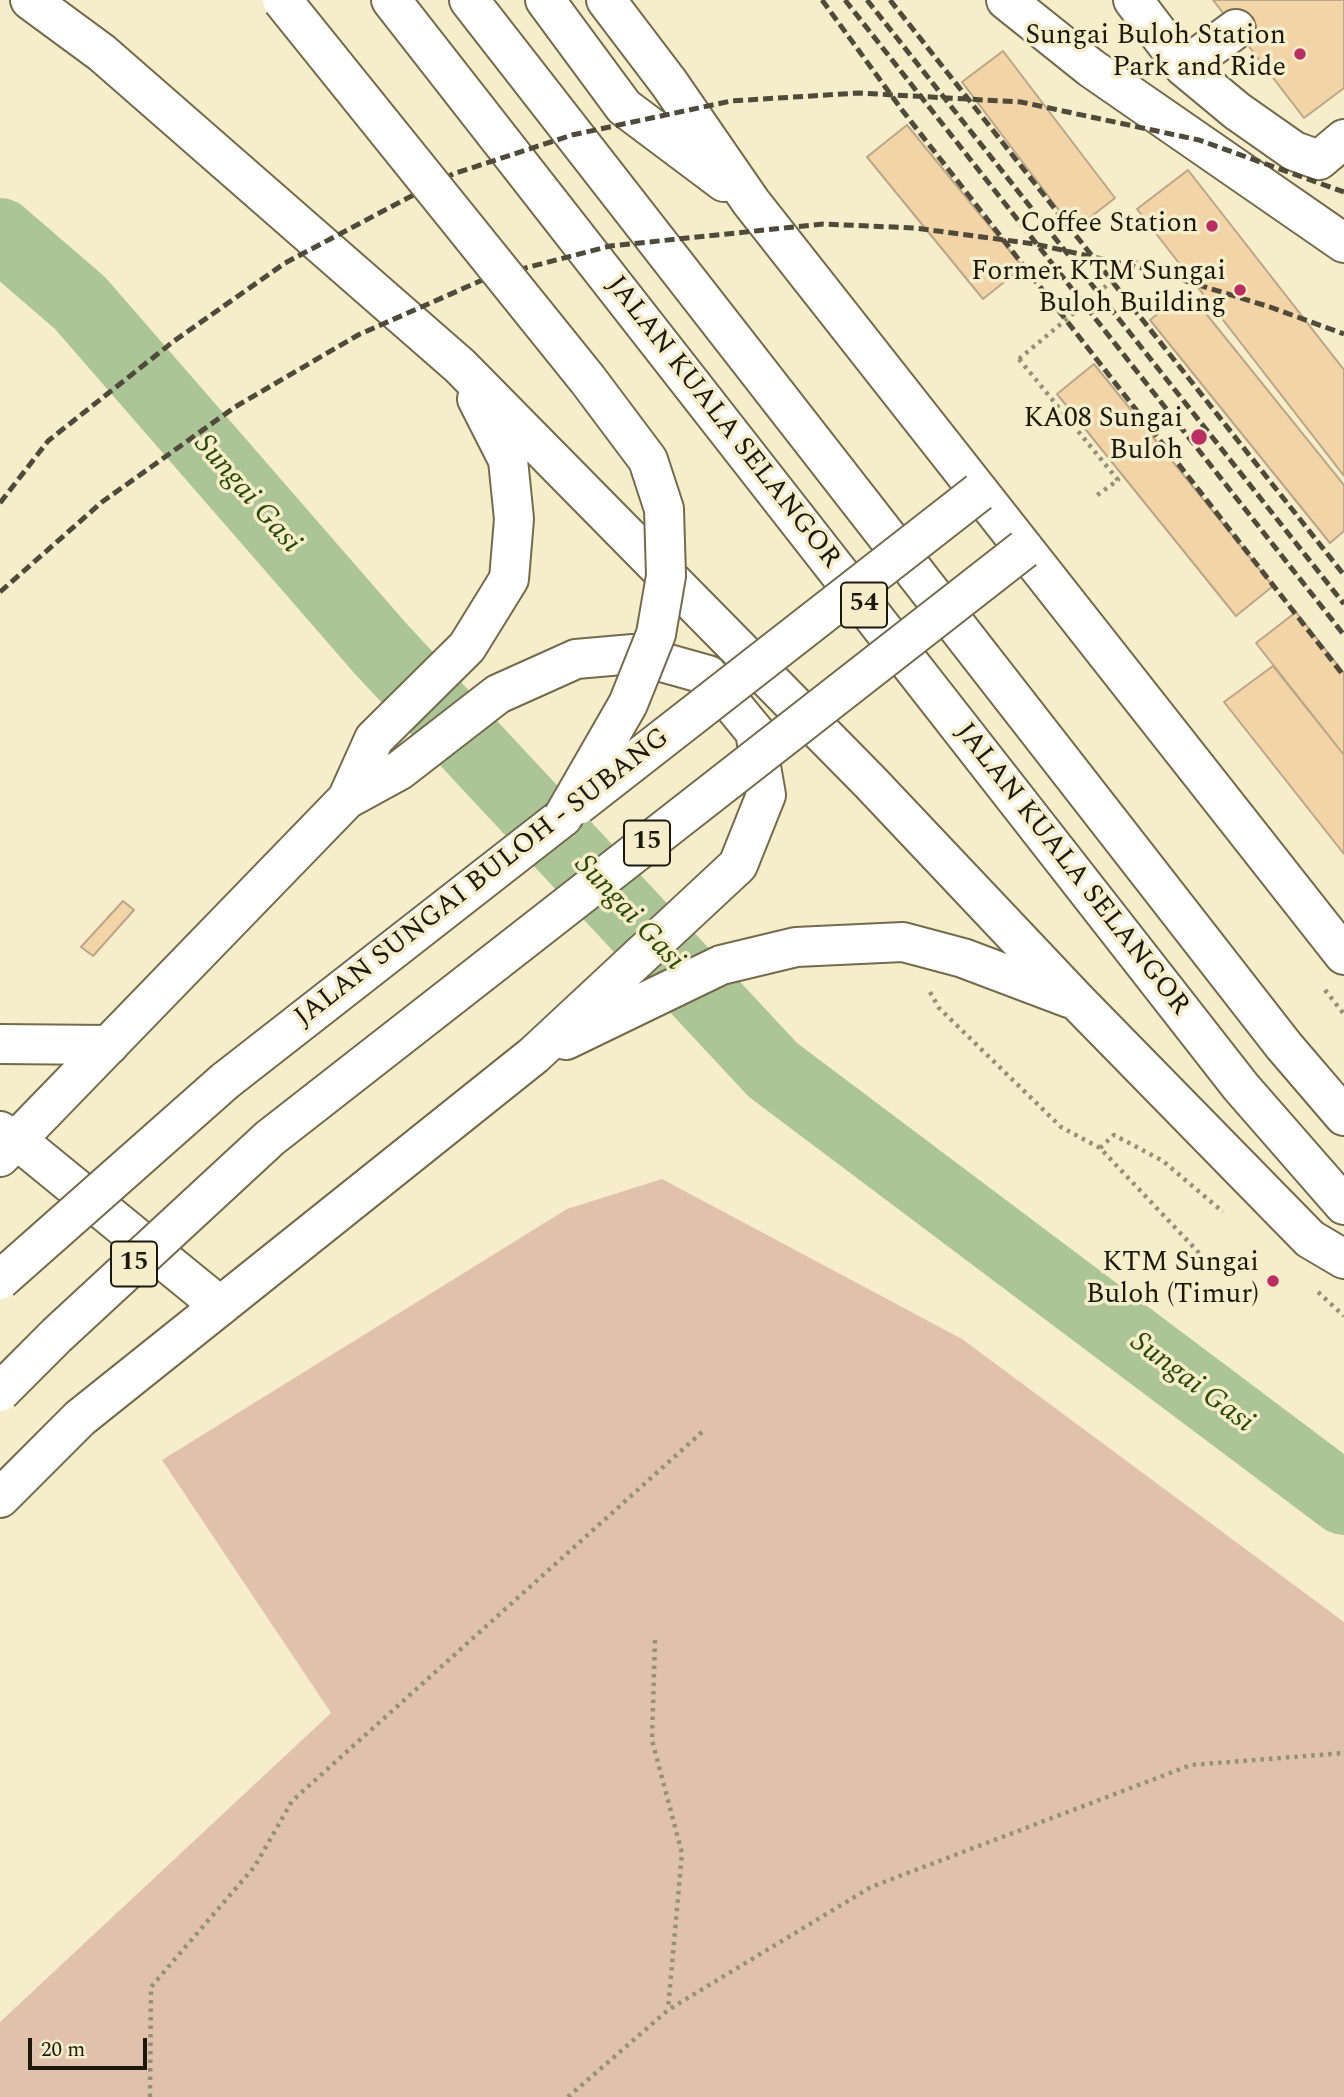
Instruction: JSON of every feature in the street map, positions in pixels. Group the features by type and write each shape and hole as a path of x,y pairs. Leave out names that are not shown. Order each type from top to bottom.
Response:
{"main road":[{"path":"30,0 102,53 460,366 870,782 1077,1001 1310,1239 1344,1259"},
{"path":"282,0 588,380 648,460 664,509 666,576 656,634 628,704 563,817"},
{"name":"JALAN KUALA SELANGOR","path":"391,0 1241,1087 1344,1205"},
{"name":"54","path":"470,0 1276,1036 1344,1116"},
{"path":"545,0 624,107 751,202"},
{"path":"606,0 669,83 751,202 1344,955"},
{"path":"1006,0 1091,68 1337,235"},
{"path":"1133,0 1184,67 1237,111 1294,151 1319,160 1344,139"},
{"path":"1184,67 1236,29"},
{"path":"347,799 374,739 467,647 509,579 514,519 508,460 460,366"},
{"name":"JALAN SUNGAI BULOH - SUBANG","path":"0,1280 225,1080 979,492"},
{"name":"15","path":"0,1392 57,1335 270,1138 1024,549"},
{"path":"0,1498 80,1418 534,1055 738,865 766,795 755,732 708,675 633,654 576,659 498,694 400,770 347,799 109,1045 6,1143 220,1306"},
{"path":"534,1055 721,965 796,947 903,942 963,958 1077,1001"},
{"path":"0,1044 109,1045"}],"path":[{"path":"1096,496 1118,480 1019,359 1137,260"},
{"path":"903,942 939,1008 1061,1127 1100,1148 1202,1255"},
{"path":"1100,1148 1114,1135 1163,1161 1227,1214"},
{"path":"1308,1284 1344,1316"},
{"path":"150,2097 151,1987 256,1866 292,1801 702,1432"},
{"path":"655,1640 652,1740 682,1853 668,2010"},
{"path":"568,2097 668,2010 871,1887 1191,1765 1344,1753"}],"shaded area":[{"path":"662,1179 962,1339 1344,1622 1344,2097 0,2097 0,2022 331,1713 162,1460 567,1209"}],"building":[{"name":"Sungai Buloh Station Park and Ride","path":"1213,0 1344,0 1344,88 1304,118"},
{"path":"1003,51 1115,198 1074,230 962,82"},
{"path":"907,125 1023,267 983,299 867,157"},
{"name":"Former KTM Sungai Buloh Building","path":"1188,170 1344,370 1344,476 1137,209"},
{"path":"1187,290 1344,485 1344,531 1330,543 1150,320"},
{"path":"1094,364 1273,586 1236,616 1057,394"},
{"path":"1296,612 1344,673 1344,755 1256,643"},
{"path":"1273,666 1344,755 1344,854 1224,702"},
{"path":"123,901 134,910 93,956 81,947"}],"waterway":[{"name":"Sungai Gasi","path":"0,234 80,303 380,648 773,1070 1344,1499"}],"railway":[{"path":"822,0 902,110 1344,676"},
{"path":"845,0 1344,635"},
{"path":"867,0 1344,604"},
{"path":"890,0 1344,575"},
{"path":"0,503 48,441 174,341 285,263 453,174 572,135 731,101 858,93 1021,102 1199,140 1344,192"},
{"path":"0,592 102,502 235,407 358,335 487,278 610,246 823,224 915,228 1035,244 1147,269 1270,307 1344,334"}],"place":[{"name":"Sungai Buloh Station Park and Ride","path":"1300,54"},
{"name":"Coffee Station","path":"1212,226"},
{"name":"Former KTM Sungai Buloh Building","path":"1240,290"},
{"name":"KA08 Sungai Buloh","path":"1199,437"},
{"name":"KTM Sungai Buloh (Timur)","path":"1273,1281"}]}
